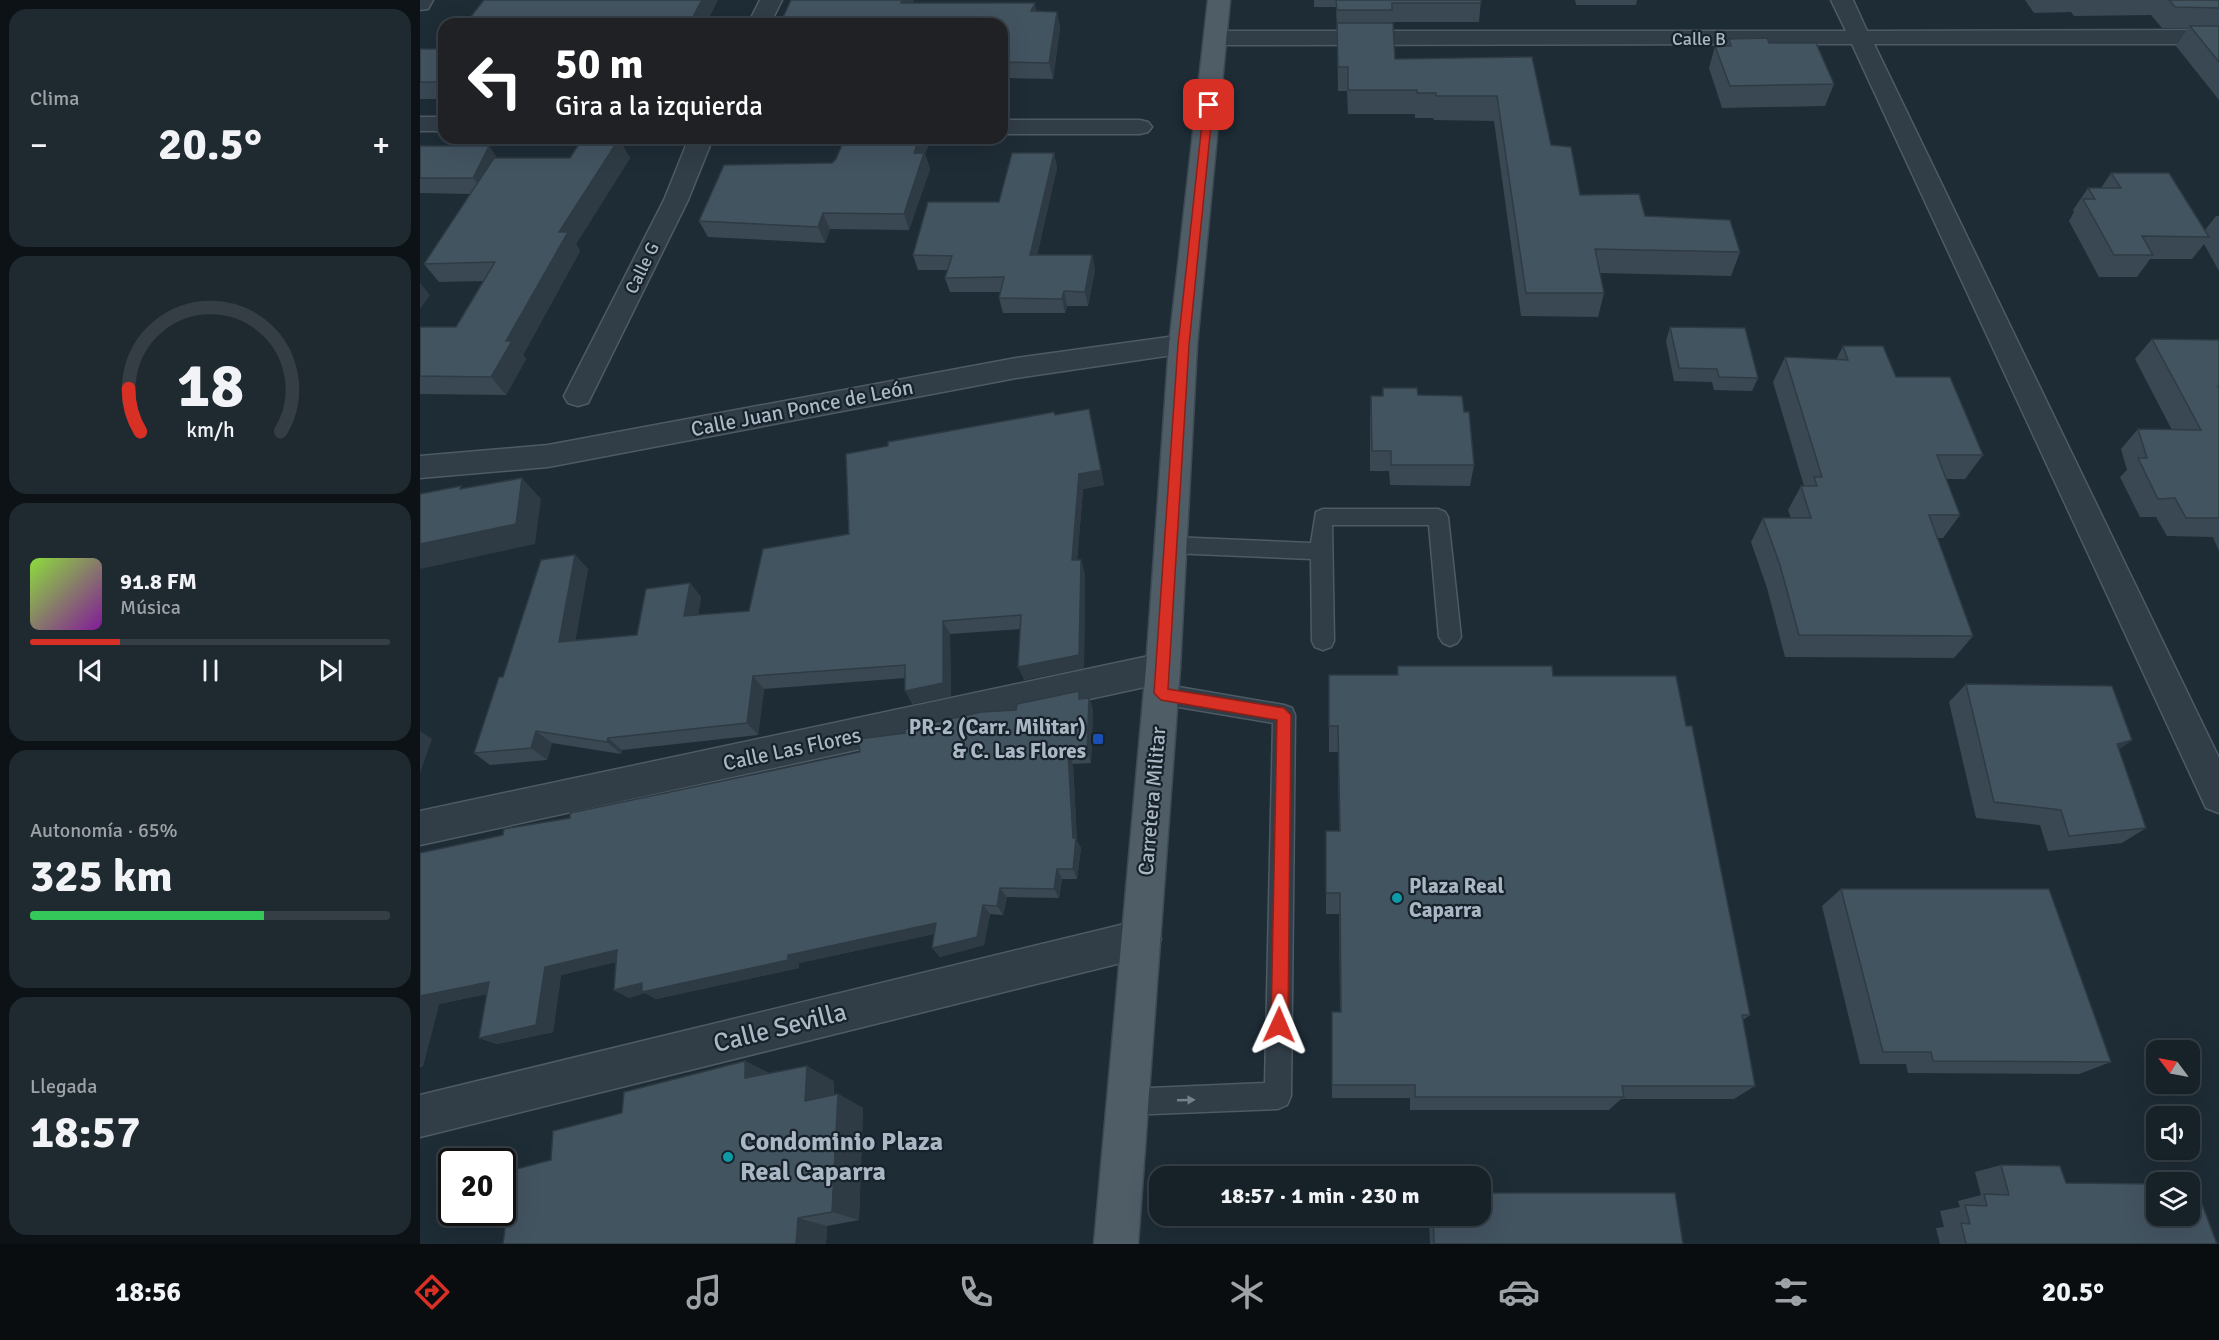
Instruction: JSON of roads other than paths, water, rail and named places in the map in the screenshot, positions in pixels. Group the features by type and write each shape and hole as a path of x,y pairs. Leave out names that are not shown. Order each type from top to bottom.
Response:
{"main road":[{"name":"Carretera Militar","path":"1116,1244 1162,681 1183,345 1219,0"}],"street":[{"path":"420,4 422,0"},
{"path":"762,18 771,0"},
{"path":"1842,0 2219,796"},
{"name":"Calle B","path":"1215,38 2219,37"},
{"path":"420,124 438,124"},
{"path":"1008,127 1140,127"},
{"name":"Calle G","path":"578,396 676,200 699,144"},
{"name":"Calle Juan Ponce de León","path":"420,467 548,456 1016,368 1183,345"},
{"name":"Calle Las Flores","path":"420,828 1162,681"},
{"name":"Calle Sevilla","path":"420,1116 1141,939"}],"lane":[{"path":"1323,641 1321,551 1323,517 1438,517 1450,637"},
{"path":"1171,545 1321,551"},
{"path":"1127,1102 1278,1096 1284,715 1162,681"}],"place":[{"name":"PR-2 (Carr. Militar) & C. Las Flores","path":"1098,739"},
{"name":"Plaza Real Caparra","path":"1397,898"},
{"name":"Condominio Plaza Real Caparra","path":"728,1157"}]}
